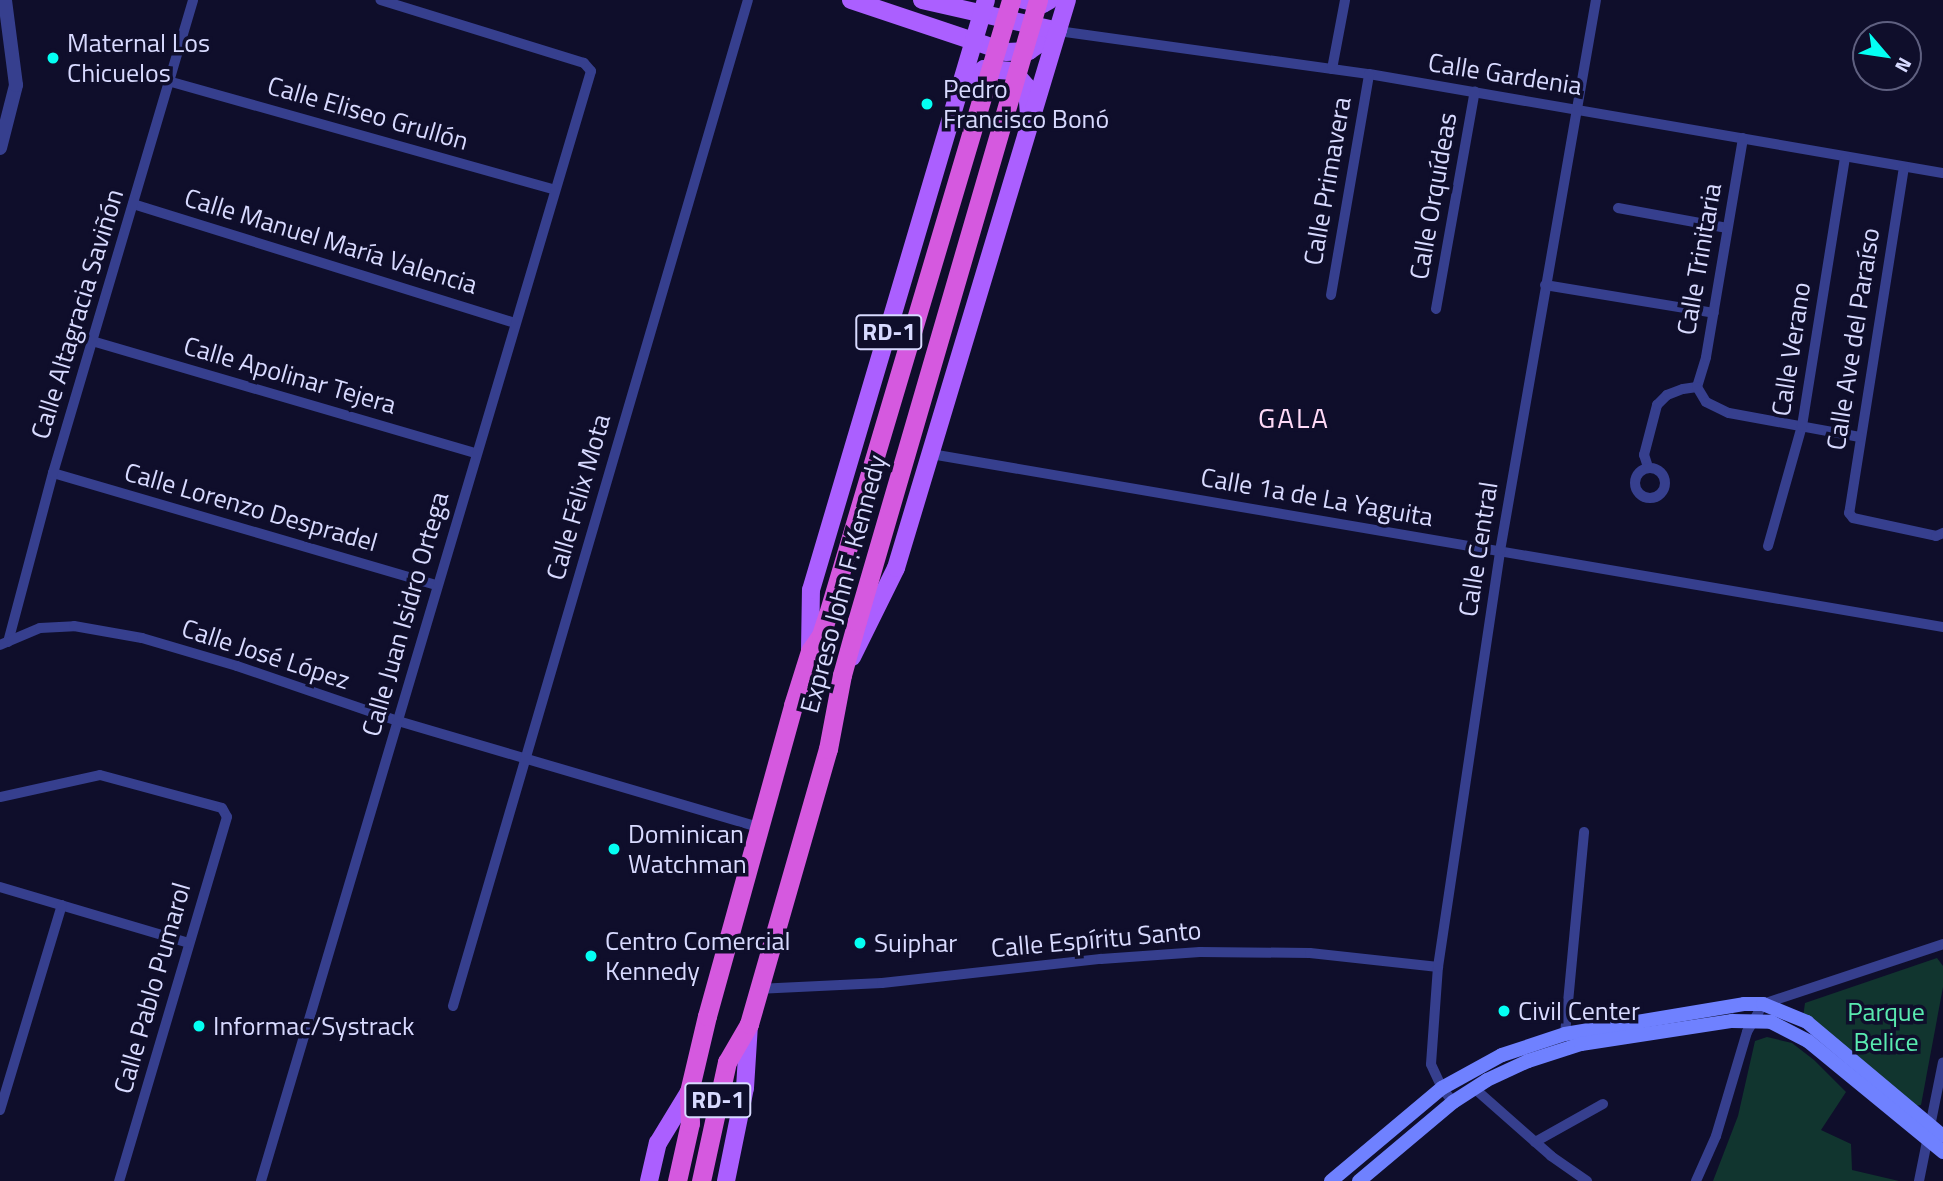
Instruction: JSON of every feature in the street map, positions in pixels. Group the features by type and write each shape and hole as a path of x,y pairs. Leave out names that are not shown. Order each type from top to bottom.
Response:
{"highway":[{"name":"Expreso John F. Kennedy","path":"677,1181 690,1123 689,1092 759,827 810,652 821,635 828,614 1011,0"},
{"name":"Expreso John F. Kennedy","path":"701,1181 727,1062 749,1024 828,749 842,675 856,621 1038,0"}],"main road":[{"path":"850,0 1006,52 1029,51 1058,31"},
{"path":"922,0 984,7 1058,31"},
{"path":"1024,0 1043,4 1050,0"},
{"path":"842,675 896,568 1068,0"},
{"name":"RD-1","path":"810,652 811,590 984,7"},
{"path":"954,110 974,76 984,69 1003,68 1020,76 1027,87 1029,127"},
{"path":"1331,1181 1442,1088 1502,1055 1566,1034 1744,1004 1763,1004 1807,1021 1929,1133 1943,1152"},
{"path":"1359,1181 1453,1101 1528,1061 1581,1044 1752,1020 1772,1022 1808,1041 1929,1133 1943,1136"},
{"name":"RD-1","path":"726,1181 745,1088 749,1024"},
{"name":"RD-1","path":"649,1181 658,1143 689,1092"}],"street":[{"path":"0,148 16,85 6,29 5,0"},
{"name":"Calle Altagracia Saviñón","path":"4,644 193,0"},
{"name":"Calle Juan Isidro Ortega","path":"261,1181 475,453 591,71 584,63 381,0"},
{"name":"Calle Félix Mota","path":"453,1006 748,0"},
{"path":"1332,69 1345,0"},
{"name":"Calle Central","path":"1453,1101 1442,1088 1431,1064 1438,967 1500,551 1596,0"},
{"name":"Calle Gardenia","path":"1058,31 1369,74 1943,173"},
{"name":"Calle Primavera","path":"1331,295 1369,74"},
{"name":"Calle Eliseo Grullón","path":"169,81 555,190"},
{"name":"Calle Orquídeas","path":"1436,309 1475,92"},
{"name":"Calle Trinitaria","path":"1697,387 1714,313 1743,138"},
{"name":"Calle Verano","path":"1768,546 1802,426 1845,157"},
{"name":"Calle Ave del Paraíso","path":"1904,167 1849,513 1853,518 1937,536 1943,533"},
{"name":"Calle Manuel María Valencia","path":"133,204 514,323"},
{"path":"1618,208 1727,228"},
{"path":"1545,285 1714,313"},
{"name":"Calle Apolinar Tejera","path":"92,341 475,453"},
{"path":"1648,467 1644,455 1657,405 1667,395 1697,387 1706,402 1729,413 1860,437"},
{"name":"Calle 1a de La Yaguita","path":"931,454 1943,627"},
{"name":"Calle Lorenzo Despradel","path":"53,473 436,585"},
{"name":"Calle José López","path":"4,644 40,628 74,626 142,638 237,666 398,721 759,827"},
{"name":"Calle Pablo Pumarol","path":"0,797 100,775 222,808 227,817 119,1181"},
{"path":"1566,1034 1584,832"},
{"path":"0,887 190,943"},
{"path":"0,1110 62,905"},
{"path":"1696,1181 1716,1136 1752,1020 1763,1004 1943,944"},
{"name":"Calle Espíritu Santo","path":"759,989 882,983 1101,959 1213,951 1310,953 1438,967"},
{"path":"1919,1181 1943,1062"},
{"path":"1475,1088 1535,1142 1587,1181"},
{"path":"1535,1142 1603,1104"}],"green space":[{"name":"Parque Belice","path":"1937,958 1943,966 1943,987 1921,1105 1907,1107 1803,1017 1805,1003"},
{"path":"1767,1037 1792,1043 1814,1060 1846,1092 1821,1130 1851,1144 1852,1170 1899,1181 1713,1181 1738,1116 1755,1041"}],"place":[{"name":"Maternal Los Chicuelos","path":"53,58"},
{"name":"Pedro Francisco Bonó","path":"927,104"},
{"name":"Dominican Watchman","path":"614,849"},
{"name":"Suiphar","path":"860,943"},
{"name":"Centro Comercial Kennedy","path":"591,956"},
{"name":"Civil Center","path":"1504,1011"},
{"name":"Informac/Systrack","path":"199,1026"}],"district":[{"name":"GALA","path":"1294,418"}]}
